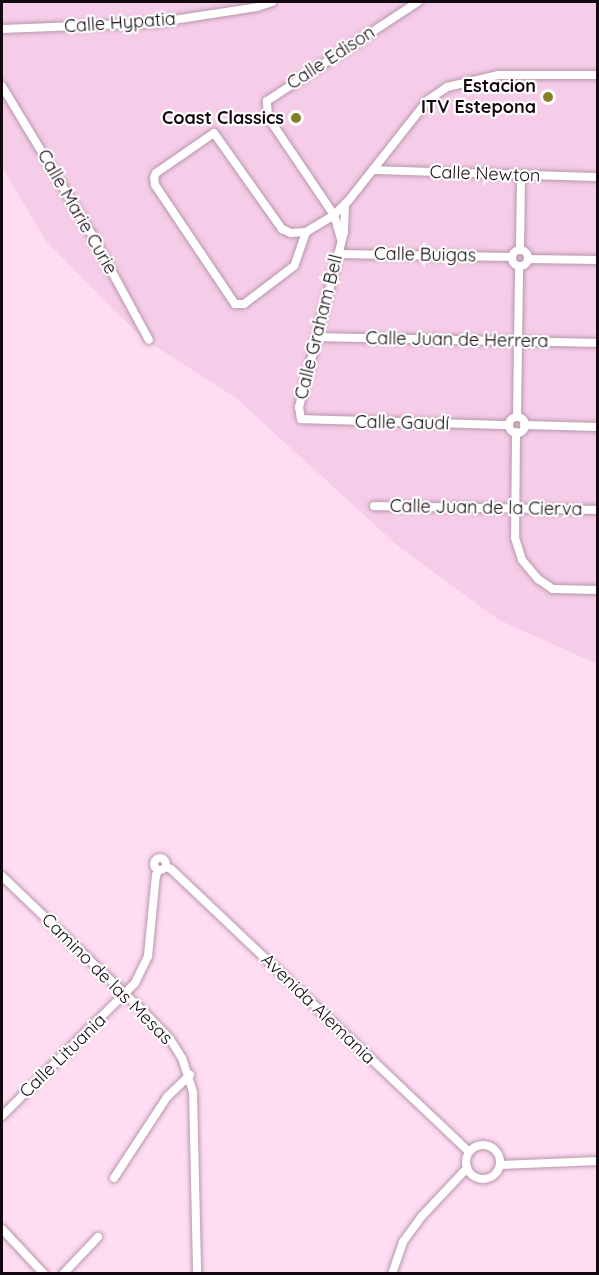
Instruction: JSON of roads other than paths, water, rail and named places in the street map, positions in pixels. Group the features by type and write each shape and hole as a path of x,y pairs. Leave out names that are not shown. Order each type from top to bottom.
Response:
{"street":[{"name":"Calle Hypatia","path":"2,29 154,23 257,7 272,2"},
{"name":"Calle Edison","path":"334,214 268,117 267,101 418,2"},
{"path":"306,232 294,266 244,304 235,304 155,185 154,178 156,173 214,134 282,229 291,233 306,232 345,204 428,100 447,87 498,75 597,75"},
{"name":"Calle Marie Curie","path":"2,87 92,235 149,340"},
{"name":"Calle Newton","path":"373,170 597,177"},
{"path":"520,249 527,253 528,259 526,264 519,266 514,264 512,257 520,249 521,176"},
{"name":"Calle Graham Bell","path":"299,414 341,241 346,214 345,204"},
{"name":"Calle Graham Bell","path":"334,214 341,241"},
{"name":"Calle Buigas","path":"338,254 512,257"},
{"path":"528,259 597,260"},
{"path":"517,417 519,266"},
{"name":"Calle Juan de Herrera","path":"317,337 597,344"},
{"name":"Calle Gaudí","path":"299,414 301,419 306,421 509,425"},
{"path":"517,417 511,419 509,425 511,430 516,432 522,430 524,425"},
{"path":"517,417 524,425"},
{"path":"524,425 597,427"},
{"path":"516,432 515,538 518,553 538,579 552,589 597,590"},
{"name":"Calle Juan de la Cierva","path":"374,506 597,510"},
{"name":"Avenida Alemania","path":"162,869 171,868 469,1152"},
{"name":"Calle Lituania","path":"2,1116 125,996 135,982 148,957 156,875 162,869"},
{"name":"Camino de las Mesas","path":"2,876 170,1039 190,1075 196,1167 197,1274"},
{"path":"114,1178 167,1097 190,1075"},
{"path":"392,1274 403,1242 443,1192 467,1168 469,1152 480,1145 497,1152 500,1165 495,1174 485,1179 474,1176 467,1168"},
{"path":"500,1165 597,1161"},
{"path":"2,1229 44,1274"},
{"path":"63,1274 98,1237"}],"place":[{"name":"Estacion ITV Estepona","path":"548,97"},
{"name":"Coast Classics","path":"296,118"}]}
